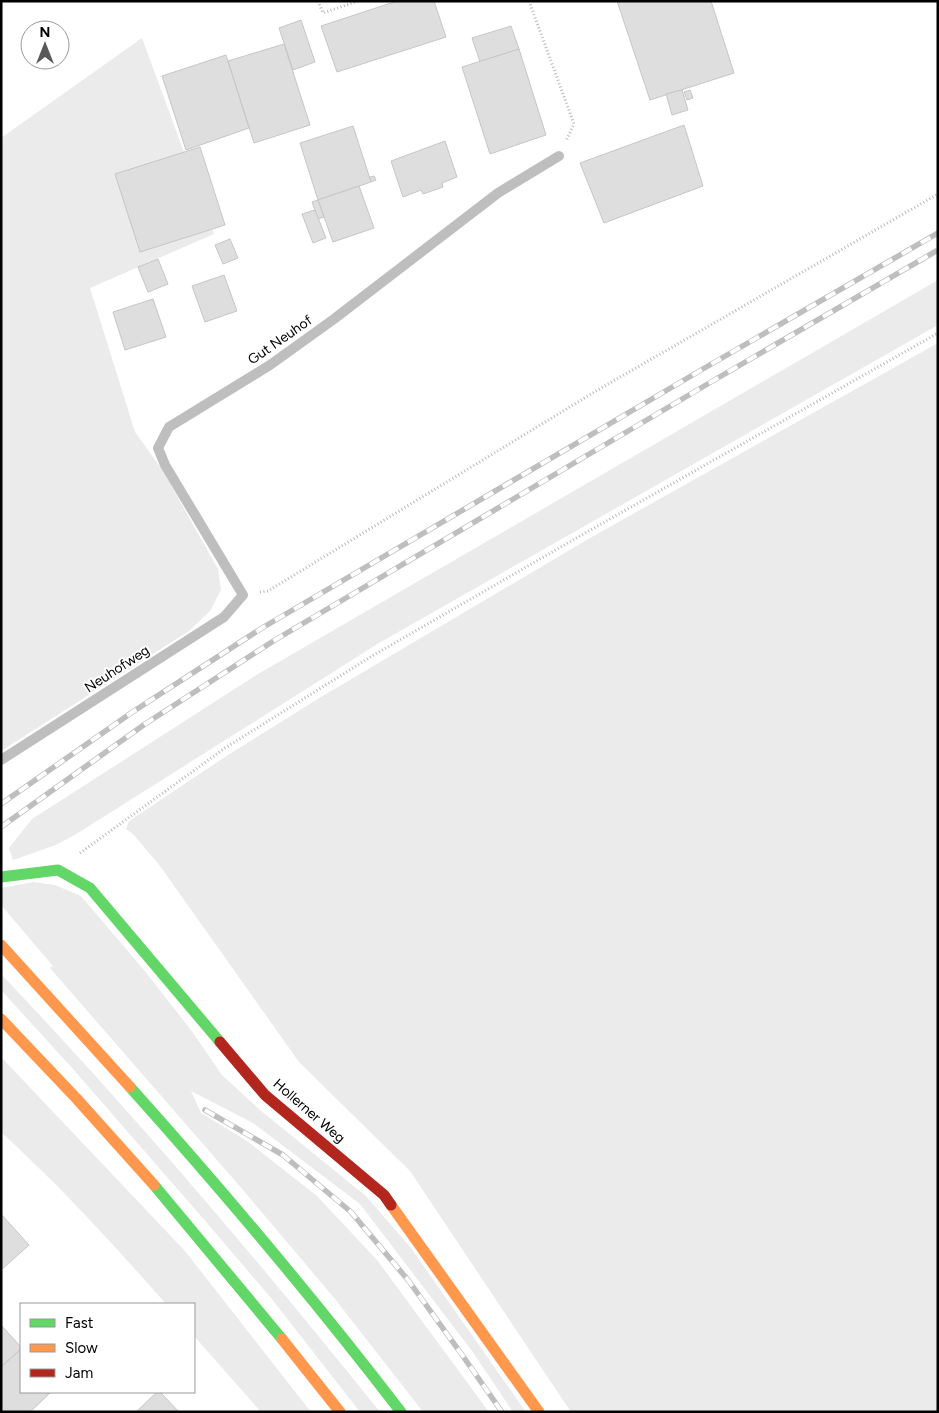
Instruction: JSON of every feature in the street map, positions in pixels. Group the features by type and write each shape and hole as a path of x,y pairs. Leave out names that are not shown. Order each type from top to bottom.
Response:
{"main road":[{"path":"1,877 58,870"},
{"name":"Hollerner Weg","path":"58,870 90,888 265,1095 384,1195 539,1412"},
{"path":"1,945 210,1177 316,1304 401,1412"},
{"path":"1,1019 87,1110 168,1203 284,1339 340,1412"}],"lane":[{"name":"Gut Neuhof","path":"243,595 165,465 158,448 169,427 270,365 334,319 498,193 559,156"},
{"name":"Neuhofweg","path":"1,760 224,617 243,595"}],"path":[{"path":"318,1 323,13 358,1"},
{"path":"529,1 574,124 559,156"},
{"path":"243,595 268,591 596,392 938,194"},
{"path":"58,870 225,748 372,656 938,333"}],"shaded area":[{"path":"142,38 214,234 90,288 135,432 163,471 218,569 221,590 210,611 189,631 1,751 1,138"},
{"path":"938,280 938,325 379,643 78,833 56,845 13,860 9,848 32,819 258,674"},
{"path":"938,343 938,1412 571,1412 410,1171 299,1062 160,866 133,834 126,829 129,821 228,755 321,697 590,538"},
{"path":"34,882 55,885 81,896 144,970 191,1030 222,1075 260,1110 366,1196 411,1248 526,1412 513,1412 472,1351 360,1204 253,1123 191,1091 201,1113 247,1141 317,1196 377,1260 489,1412 423,1412 335,1299 50,968 53,966 1,905 1,888"},
{"path":"1,974 99,1080 195,1189 380,1412 360,1412 271,1298 73,1069 1,990"},
{"path":"1,1057 185,1251 311,1412 261,1412 195,1337 195,1303 165,1303 86,1216 1,1132"}],"building":[{"path":"397,1 434,1 446,37 337,72 321,26"},
{"path":"617,1 711,1 734,73 650,100"},
{"path":"301,20 315,62 293,70 279,28"},
{"path":"511,26 519,49 480,62 472,38"},
{"path":"284,44 310,125 254,143 228,61"},
{"path":"519,49 546,135 490,154 462,67"},
{"path":"226,55 249,128 186,150 162,76"},
{"path":"682,90 688,110 672,115 666,94"},
{"path":"690,90 693,98 687,100 684,92"},
{"path":"684,125 703,186 604,223 580,163"},
{"path":"353,126 371,182 318,200 300,143"},
{"path":"445,141 457,177 442,183 443,187 423,194 421,190 403,197 391,161"},
{"path":"200,147 225,225 140,252 115,174"},
{"path":"374,176 376,180 371,182 370,177"},
{"path":"359,186 374,228 333,242 318,200"},
{"path":"318,200 324,217 318,219 312,202"},
{"path":"315,210 326,238 313,243 302,214"},
{"path":"230,239 238,258 223,264 215,245"},
{"path":"158,259 168,284 148,292 138,267"},
{"path":"224,275 237,311 205,322 192,286"},
{"path":"153,299 166,337 125,350 113,312"},
{"path":"1,1214 29,1245 1,1270"},
{"path":"1,1325 20,1346 20,1350 1,1367"},
{"path":"20,1350 20,1393 50,1393 30,1412 1,1412 1,1367"},
{"path":"156,1393 161,1393 179,1412 136,1412"}],"railway":[{"path":"1,804 134,711 262,628 938,233"},
{"path":"1,827 145,724 275,640 938,250"},
{"path":"205,1110 283,1155 351,1212 408,1280 502,1412"}],"traffic: fast":[{"path":"1,877 58,870 90,888 220,1042"},
{"path":"130,1087 268,1247 401,1412"},
{"path":"154,1185 282,1339"}],"traffic: slow":[{"path":"1,945 130,1087"},
{"path":"1,1019 76,1098 154,1185"},
{"path":"391,1205 539,1412"},
{"path":"282,1339 340,1412"}],"traffic: jam":[{"path":"220,1042 265,1095 384,1195 391,1205"}]}
